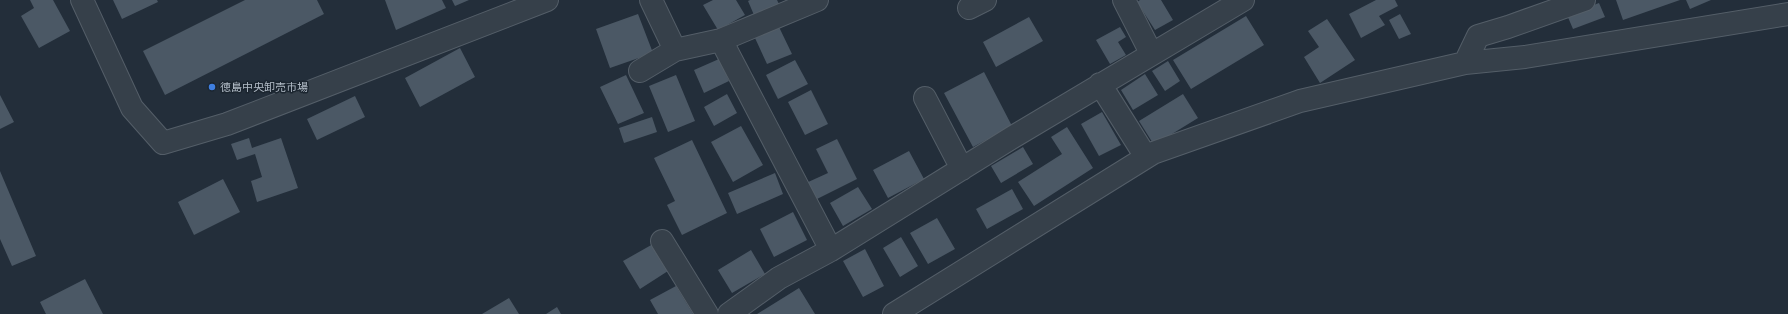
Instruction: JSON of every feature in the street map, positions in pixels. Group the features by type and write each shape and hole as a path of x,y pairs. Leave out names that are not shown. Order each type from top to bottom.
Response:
{"street":[{"path":"82,0 132,108 164,143 227,124 547,0"},
{"path":"650,0 675,50"},
{"path":"640,71 675,50 721,40 817,0"},
{"path":"1124,0 1151,53"},
{"path":"729,314 779,278 831,250 1100,84 1242,0"},
{"path":"1465,63 1478,36 1584,0"},
{"path":"894,314 1146,157 1300,101 1465,63 1525,57 1788,14"},
{"path":"721,40 831,250"},
{"path":"1100,84 1146,157"},
{"path":"925,98 962,169"},
{"path":"662,242 707,314"}],"building":[{"path":"30,0 53,0 70,31 39,48 21,16 34,8"},
{"path":"113,0 157,0 158,2 122,19"},
{"path":"245,0 317,0 324,14 165,95 143,51"},
{"path":"385,0 442,0 446,8 396,30"},
{"path":"452,0 469,0 455,6"},
{"path":"713,0 736,0 745,15 718,30 703,5"},
{"path":"777,0 779,4 754,15 748,1"},
{"path":"1140,0 1161,0 1173,20 1155,30 1137,2"},
{"path":"1376,0 1395,0 1398,6 1379,16 1385,25 1361,38 1349,14"},
{"path":"1616,0 1680,0 1623,20"},
{"path":"1686,0 1711,0 1690,9"},
{"path":"1599,3 1605,17 1573,29 1567,15"},
{"path":"638,14 653,53 610,68 596,29"},
{"path":"1400,14 1411,34 1399,39 1389,20"},
{"path":"1246,16 1264,45 1191,89 1173,60"},
{"path":"1029,17 1043,41 996,67 983,42"},
{"path":"1327,19 1355,60 1320,83 1304,57 1319,47 1308,31"},
{"path":"779,27 792,54 767,64 755,38"},
{"path":"1120,27 1126,37 1118,42 1126,55 1110,64 1096,40"},
{"path":"460,48 475,77 420,107 405,78"},
{"path":"719,59 729,81 704,93 694,70"},
{"path":"795,60 808,84 778,99 766,75"},
{"path":"1168,61 1180,81 1165,91 1152,71"},
{"path":"984,72 1012,126 973,147 944,93"},
{"path":"1145,74 1158,95 1133,110 1121,90"},
{"path":"626,75 644,113 618,124 600,87"},
{"path":"676,75 695,121 668,132 649,86"},
{"path":"811,90 828,124 805,135 788,102"},
{"path":"727,94 737,113 714,126 704,107"},
{"path":"1183,94 1198,118 1154,145 1139,121"},
{"path":"0,95 14,122 0,129"},
{"path":"355,96 365,117 317,140 307,119"},
{"path":"1102,112 1121,145 1099,156 1081,124"},
{"path":"652,117 657,132 624,143 619,128"},
{"path":"741,126 763,165 733,182 711,142"},
{"path":"1067,127 1093,168 1034,206 1018,182 1062,154 1051,137"},
{"path":"249,138 252,148 281,138 298,188 257,202 251,181 262,177 255,154 237,160 231,144"},
{"path":"837,139 857,179 815,200 806,183 828,173 816,149"},
{"path":"692,140 727,213 682,235 667,205 675,201 654,158"},
{"path":"1023,147 1033,164 1001,183 991,166"},
{"path":"909,151 924,179 888,198 873,170"},
{"path":"0,171 36,256 12,266 0,239"},
{"path":"775,173 783,194 737,214 728,193"},
{"path":"223,179 240,212 194,235 178,202"},
{"path":"858,187 872,209 843,226 830,203"},
{"path":"1012,189 1023,209 987,229 976,209"},
{"path":"793,212 807,240 774,257 760,229"},
{"path":"937,218 955,249 928,264 910,233"},
{"path":"901,237 918,266 900,277 883,248"},
{"path":"653,244 668,271 640,289 623,261"},
{"path":"865,249 884,286 863,297 843,261"},
{"path":"751,250 765,274 732,293 718,270"},
{"path":"85,279 103,314 46,314 40,302"},
{"path":"676,286 693,314 658,314 650,300"},
{"path":"799,288 815,314 757,314"},
{"path":"509,298 519,314 482,314"},
{"path":"557,307 561,314 546,314"}],"place":[{"name":"徳島中央卸売市場","path":"212,87"}]}
